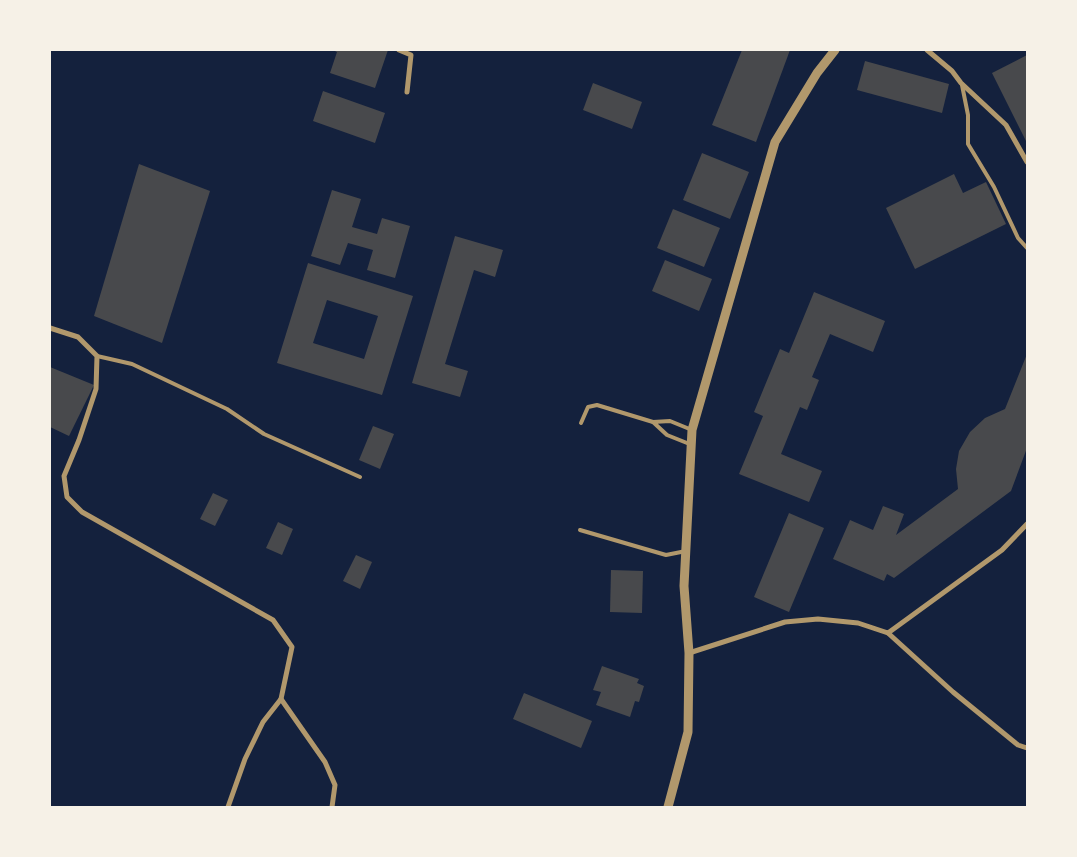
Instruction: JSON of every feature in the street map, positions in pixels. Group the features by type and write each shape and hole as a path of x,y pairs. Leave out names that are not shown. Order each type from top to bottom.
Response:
{"street":[{"path":"399,50 412,55 407,92"},
{"path":"668,807 688,732 689,653 684,586 692,430 775,142 817,72 836,50"},
{"path":"927,50 952,71 1006,125 1027,162"},
{"path":"50,328 78,337 97,356 96,389 79,440 64,476 67,497 82,512 273,620 292,647 281,699 263,722 245,759 228,807"},
{"path":"888,633 1002,550 1027,524"},
{"path":"689,653 785,622 818,619 858,623 888,633 960,698 1018,745 1027,748"},
{"path":"281,699 326,762 335,785 332,807"}],"lane":[{"path":"961,82 968,115 968,144 994,187 1018,238 1027,248"},
{"path":"97,356 132,364 227,409 264,434 360,477"},
{"path":"581,423 588,407 597,406 653,422 670,421 692,430"},
{"path":"653,422 668,435 692,445"},
{"path":"580,530 666,555 686,551"}],"building":[{"path":"333,50 388,50 375,88 330,73 337,52"},
{"path":"742,50 790,50 756,142 712,125"},
{"path":"1027,55 1027,143 992,73"},
{"path":"865,61 949,84 942,113 857,90"},
{"path":"593,83 642,102 632,129 583,110"},
{"path":"323,91 385,113 375,143 313,121"},
{"path":"702,153 749,172 730,219 683,200"},
{"path":"139,164 210,191 162,343 94,316"},
{"path":"954,174 963,193 986,182 1006,224 915,269 886,208"},
{"path":"332,190 361,199 352,227 377,234 382,218 410,226 395,278 367,270 373,250 348,243 340,265 311,256"},
{"path":"673,209 720,228 704,267 657,248"},
{"path":"455,236 503,250 495,277 474,270 445,364 468,371 460,397 412,383"},
{"path":"665,260 712,279 699,311 652,291"},
{"path":"308,263 413,296 382,395 277,363","holes":["327,300 378,316 364,359 313,343"]},
{"path":"814,292 885,321 873,352 830,334 812,377 819,380 807,410 800,407 781,454 822,471 809,502 739,474 763,416 754,412 780,349 789,353"},
{"path":"1027,354 1027,448 1011,491 894,578 887,574 884,581 833,559 850,520 873,530 883,506 904,514 896,535 958,489 956,469 959,451 970,432 985,418 1005,409"},
{"path":"50,367 94,385 69,436 50,427"},
{"path":"373,426 394,434 380,469 359,460"},
{"path":"213,493 228,500 215,526 200,519"},
{"path":"789,513 824,528 789,612 754,597"},
{"path":"278,522 293,529 282,555 266,548"},
{"path":"356,555 372,562 360,589 343,581"},
{"path":"611,570 643,571 642,613 610,612"},
{"path":"602,666 639,679 637,683 644,686 639,702 635,701 630,717 596,705 601,692 593,690"},
{"path":"524,693 592,721 581,748 513,719"}]}
